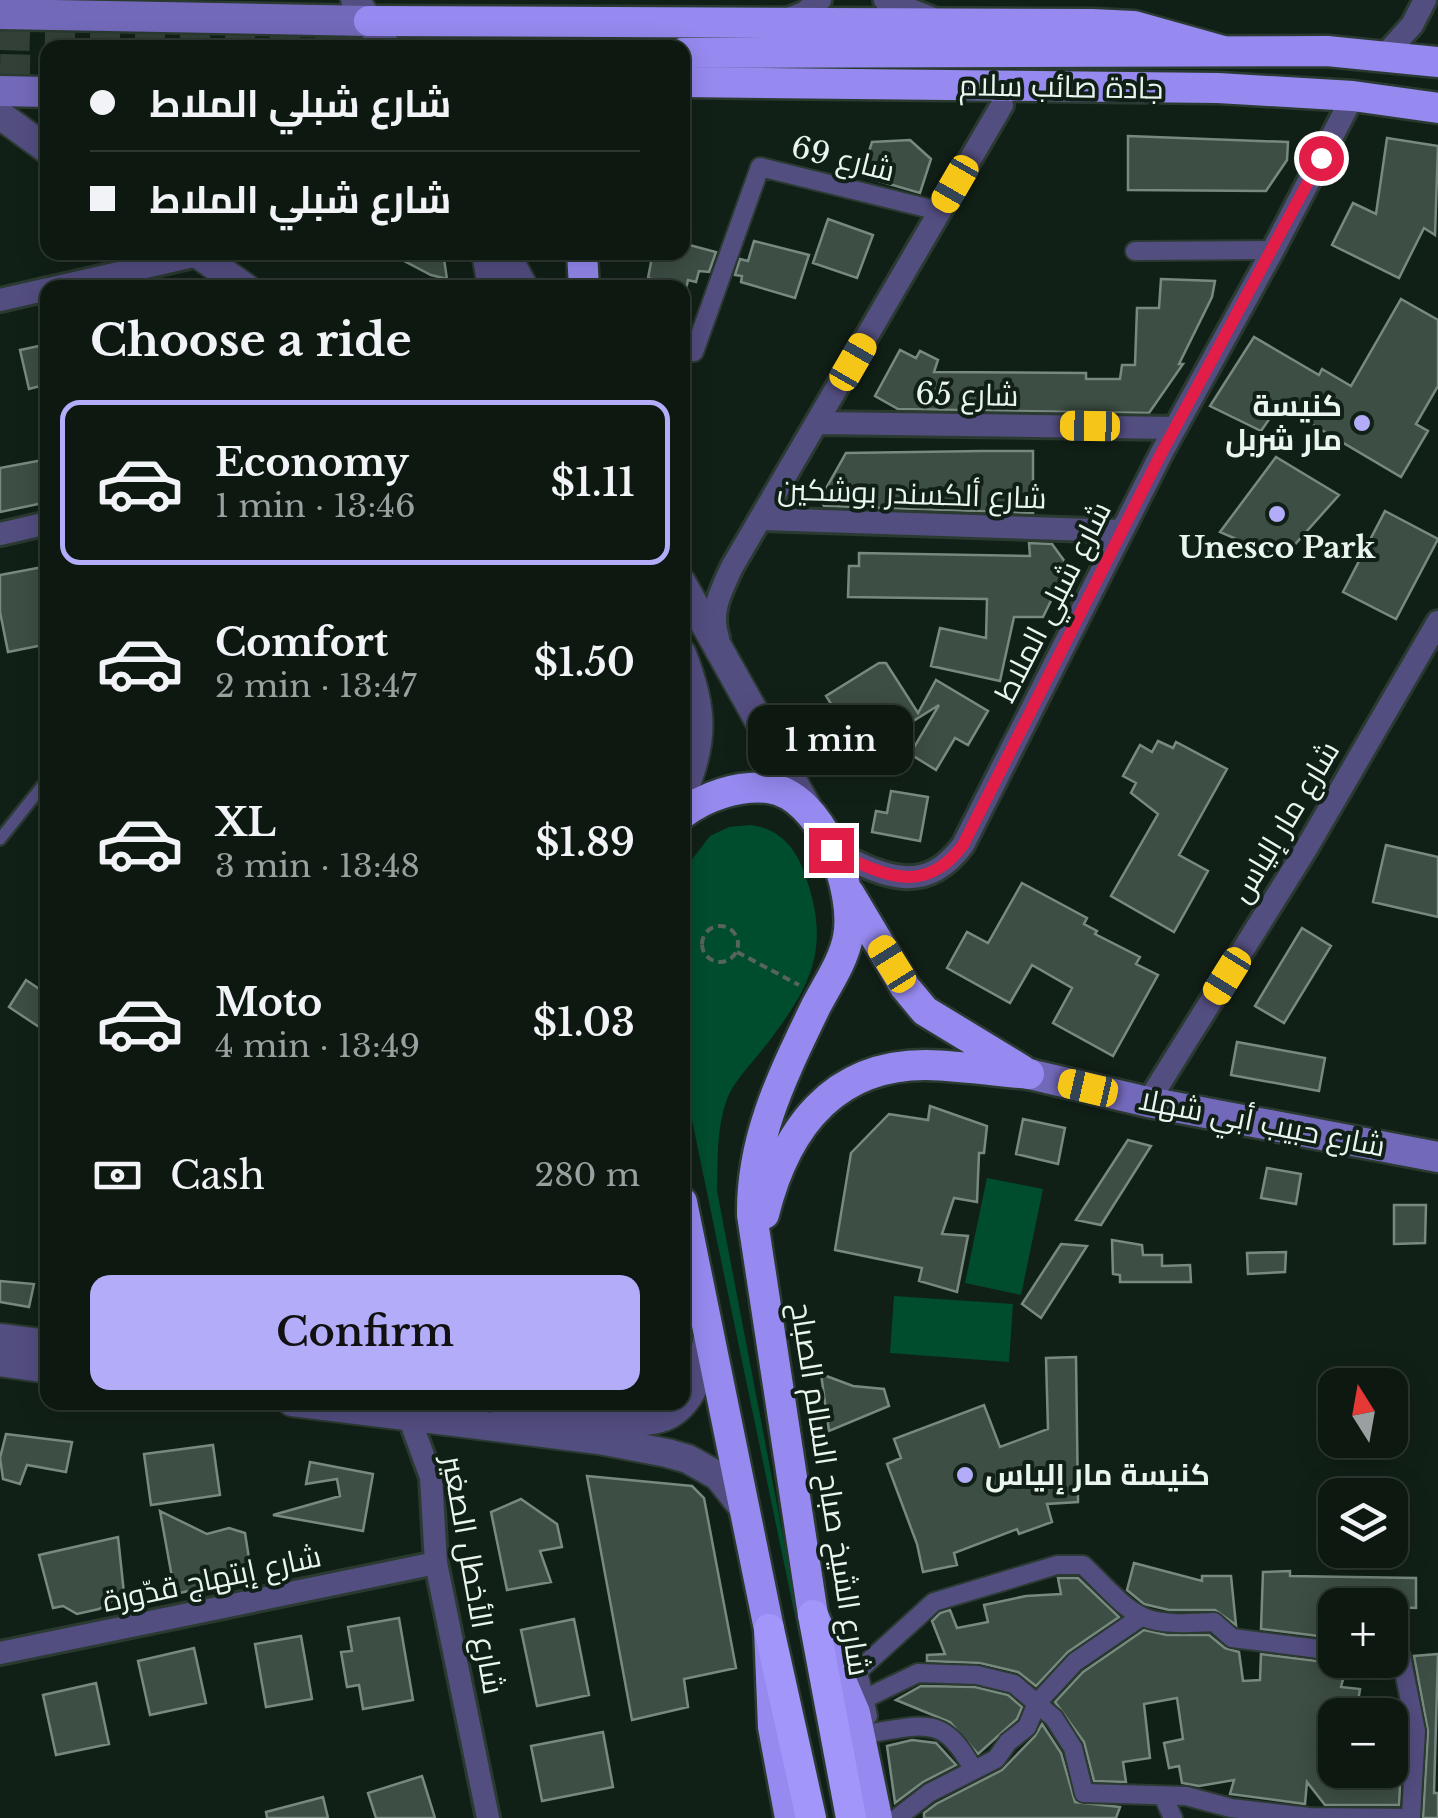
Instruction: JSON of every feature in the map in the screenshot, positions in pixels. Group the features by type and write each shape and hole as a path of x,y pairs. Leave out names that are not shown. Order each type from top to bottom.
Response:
{"highway":[{"path":"362,11 515,21 939,21 1134,26 1223,51"},
{"path":"490,40 515,21"},
{"name":"جادة صائب سلام","path":"690,53 1223,51 1386,54 1430,61"},
{"name":"جادة صائب سلام","path":"690,82 1218,88 1352,96 1438,108"},
{"path":"690,101 1002,105 1218,88"},
{"path":"690,810 721,794 753,788 784,792 820,830 848,891 905,986 925,1011 1029,1074"},
{"name":"شارع الشيخ صباح السالم الصباح","path":"848,891 848,940 778,1085 752,1170 755,1246 814,1616 851,1818"},
{"path":"755,1246 770,1186 786,1148 808,1115 839,1090 907,1066 1029,1074"},
{"path":"690,1239 811,1818"},
{"path":"814,1616 854,1713 877,1818"},
{"path":"770,1629 773,1727 790,1818"}],"main road":[{"path":"5,10 362,11"},
{"path":"0,91 40,92"},
{"name":"شارع حبيب أبي شهلا","path":"1029,1074 1148,1102 1438,1156"}],"street":[{"path":"786,20 804,13 820,0"},
{"path":"886,0 939,21"},
{"path":"1386,54 1412,25 1425,0"},
{"path":"362,11 382,40"},
{"path":"1412,25 1430,61"},
{"name":"شارع شبلي الملاط","path":"820,830 884,876 910,878 936,870 963,845 1175,428 1352,96"},
{"path":"731,674 713,623 732,567 1002,105"},
{"path":"0,116 40,144"},
{"name":"شارع 69","path":"690,351 694,352 760,167 939,211"},
{"path":"1135,251 1273,250"},
{"path":"85,280 171,260"},
{"path":"206,260 234,280"},
{"path":"0,300 40,290"},
{"name":"شارع 65","path":"819,423 1175,428"},
{"name":"شارع ألكسندر بوشكين","path":"760,519 1122,531"},
{"path":"0,534 40,525"},
{"path":"690,598 820,830"},
{"name":"شارع مار إلياس","path":"1148,1102 1306,849 1438,622"},
{"path":"690,684 701,726 690,772"},
{"path":"690,1391 697,1380 710,1330"},
{"path":"0,1338 40,1343"},
{"path":"0,1362 40,1367"},
{"path":"554,1410 618,1420 664,1417 674,1410"},
{"path":"406,1411 599,1440 688,1459 718,1476 745,1510"},
{"name":"شارع الأخطل الصغير","path":"406,1411 431,1478 436,1563 488,1818"},
{"name":"شارع إبتهاج قدّورة","path":"0,1653 436,1563"},
{"path":"888,1818 858,1671 934,1602 1058,1565 1083,1565 1138,1619 1175,1624 1214,1622 1232,1638 1318,1648"},
{"path":"897,1818 929,1793 996,1759 1026,1727 1037,1703 1076,1662 1138,1619"},
{"path":"864,1699 918,1673 977,1675 1014,1684 1054,1718 1073,1748 1084,1793 1186,1796 1230,1808 1309,1817 1411,1817 1416,1731 1406,1678"},
{"path":"871,1732 904,1727 943,1728 958,1741 973,1769"},
{"path":"1163,1796 1174,1818"}],"lane":[{"path":"0,839 40,789"}],"path":[{"path":"717,926 729,928 737,937 736,952 726,962 714,961 704,954 704,937 717,926"},
{"path":"736,952 821,996"}],"green space":[{"path":"729,827 760,827 784,840 804,872 816,924 812,967 804,987 727,1099 719,1133 717,1191 837,1818 690,1111 690,862 710,836"},
{"path":"987,1178 1043,1189 1021,1295 965,1283"},
{"path":"894,1296 1013,1304 1009,1362 890,1353"}],"building":[{"path":"1128,136 1288,142 1287,160 1266,191 1128,190"},
{"path":"1387,138 1438,146 1435,235 1424,228 1399,278 1332,245 1353,203 1376,214"},
{"path":"910,140 931,159 920,193 861,176 872,142"},
{"path":"828,219 873,235 857,278 813,263"},
{"path":"754,241 809,255 795,298 741,282 742,276 735,275 740,259 748,261"},
{"path":"690,245 716,252 709,272 699,271 696,282 648,278 651,260 690,260"},
{"path":"402,260 444,260 447,279"},
{"path":"1161,279 1215,281 1212,297 1179,364 1183,364 1149,413 898,409 875,396 900,350 916,358 920,351 938,360 934,372 1086,373 1086,379 1120,379 1122,365 1135,365 1137,308 1159,308"},
{"path":"1401,299 1438,320 1438,386 1416,424 1428,431 1401,477 1279,405 1261,431 1210,406 1254,337 1319,375 1322,369 1351,386"},
{"path":"40,346 40,386 29,389 20,350"},
{"path":"1033,451 1033,513 824,506 820,499 846,453"},
{"name":"Unesco Park","path":"1276,457 1339,495 1282,559 1220,532"},
{"path":"40,460 40,504 0,512 0,468"},
{"path":"1385,511 1438,539 1396,619 1343,592"},
{"path":"1029,543 1052,544 1068,566 1043,617 1014,617 1000,681 931,666 940,628 986,638 987,599 848,597 849,566 859,566 859,553 1030,556"},
{"path":"40,568 40,646 8,652 0,612 0,575"},
{"path":"879,663 886,663 918,713 936,680 988,711 968,745 955,738 936,770 910,754 939,705 862,753 826,696"},
{"path":"1158,741 1173,748 1176,742 1227,769 1179,855 1208,871 1174,932 1111,896 1158,814 1131,793 1136,783 1123,776 1140,745 1152,752"},
{"path":"891,791 928,797 920,841 872,832 876,811 887,813"},
{"path":"1386,845 1438,857 1438,917 1373,902"},
{"path":"1022,883 1087,918 1084,924 1097,931 1095,934 1140,957 1136,964 1158,975 1113,1056 1053,1023 1072,988 1032,965 1010,1003 947,968 967,932 988,943"},
{"path":"1302,928 1331,946 1284,1023 1255,1006"},
{"path":"26,980 40,990 40,1028 9,1007"},
{"path":"1237,1042 1325,1058 1319,1091 1231,1075"},
{"path":"930,1106 987,1126 984,1153 979,1153 977,1202 954,1198 942,1234 968,1236 957,1292 919,1281 922,1268 835,1250 851,1153 889,1114 928,1120"},
{"path":"1023,1119 1065,1128 1058,1164 1016,1154"},
{"path":"1128,1140 1151,1146 1101,1225 1076,1220"},
{"path":"1267,1168 1301,1174 1296,1204 1261,1198"},
{"path":"1394,1205 1426,1205 1425,1243 1394,1244"},
{"path":"1112,1240 1142,1245 1143,1255 1162,1255 1162,1266 1190,1265 1191,1282 1120,1282 1120,1275 1113,1274"},
{"path":"1061,1244 1087,1246 1041,1318 1022,1304"},
{"path":"1286,1252 1285,1272 1248,1274 1247,1253"},
{"path":"0,1281 34,1284 29,1307 0,1302"},
{"name":"كنيسة مار إلياس","path":"1076,1357 1078,1502 1047,1504 1052,1522 1019,1534 1017,1529 954,1553 957,1565 923,1572 917,1544 887,1464 901,1458 894,1439 984,1405 1000,1447 1048,1429 1046,1358"},
{"path":"821,1374 853,1386 884,1389 889,1406 829,1431"},
{"path":"6,1434 72,1442 66,1472 27,1465 20,1484 3,1479 0,1458"},
{"path":"213,1445 220,1495 151,1505 144,1454"},
{"path":"310,1462 373,1474 363,1531 273,1515 340,1496 337,1479 306,1484"},
{"path":"587,1476 692,1486 704,1498 736,1668 684,1679 688,1707 632,1720"},
{"path":"521,1499 557,1524 562,1547 540,1551 551,1582 507,1590 491,1512"},
{"path":"160,1511 207,1534 229,1528 245,1533 252,1577 175,1594"},
{"path":"118,1537 124,1593 99,1609 77,1614 63,1606 53,1608 39,1555"},
{"path":"1134,1563 1202,1581 1202,1576 1231,1576 1236,1625 1215,1610 1169,1610 1144,1604 1127,1590"},
{"path":"1263,1572 1416,1578 1416,1608 1408,1608 1408,1588 1318,1588 1318,1636 1261,1629"},
{"path":"1058,1578 1078,1578 1119,1617 1068,1652 1036,1686 1018,1672 980,1663 927,1661 927,1655 945,1654 932,1621 940,1613 950,1610 957,1628 988,1622 984,1605 1061,1594"},
{"path":"399,1618 413,1700 363,1709 359,1685 347,1687 341,1652 352,1651 348,1627"},
{"path":"574,1619 589,1695 537,1706 521,1630"},
{"path":"1144,1630 1167,1635 1209,1635 1225,1648 1239,1652 1243,1681 1260,1680 1261,1654 1318,1661 1318,1678 1343,1678 1341,1687 1360,1689 1359,1698 1318,1698 1318,1788 1400,1788 1399,1805 1325,1805 1307,1782 1305,1804 1230,1794 1234,1780 1199,1786 1182,1783 1179,1766 1169,1768 1164,1743 1183,1739 1177,1698 1144,1704 1150,1758 1123,1762 1126,1782 1094,1781 1084,1742 1055,1702 1083,1672"},
{"path":"301,1636 312,1699 266,1707 255,1644"},
{"path":"194,1648 206,1703 150,1715 138,1661"},
{"path":"1438,1654 1434,1793 1438,1793 1438,1818 1423,1818 1428,1731 1414,1656"},
{"path":"96,1683 109,1744 56,1755 43,1695"},
{"path":"921,1686 975,1687 1008,1695 1022,1707 1017,1719 978,1754 950,1722 896,1700"},
{"path":"1042,1724 1061,1753 1075,1802 1120,1807 1116,1818 924,1818 924,1813 936,1804 1002,1770"},
{"path":"603,1732 613,1787 542,1801 531,1746"},
{"path":"912,1740 936,1743 956,1765 923,1782 895,1803 887,1746"},
{"path":"422,1776 435,1818 376,1818 368,1793"},
{"path":"323,1797 328,1818 267,1818 266,1812"}],"tunnel":[{"path":"0,35 133,40"},
{"path":"0,69 40,70"}],"place":[{"name":"كنيسة مار شربل","path":"1362,423"},
{"name":"Unesco Park","path":"1277,514"},
{"name":"كنيسة مار إلياس","path":"965,1475"}],"route":[{"path":"831,850 884,876 910,878 936,870 963,845 1162,452 1321,158"}]}
